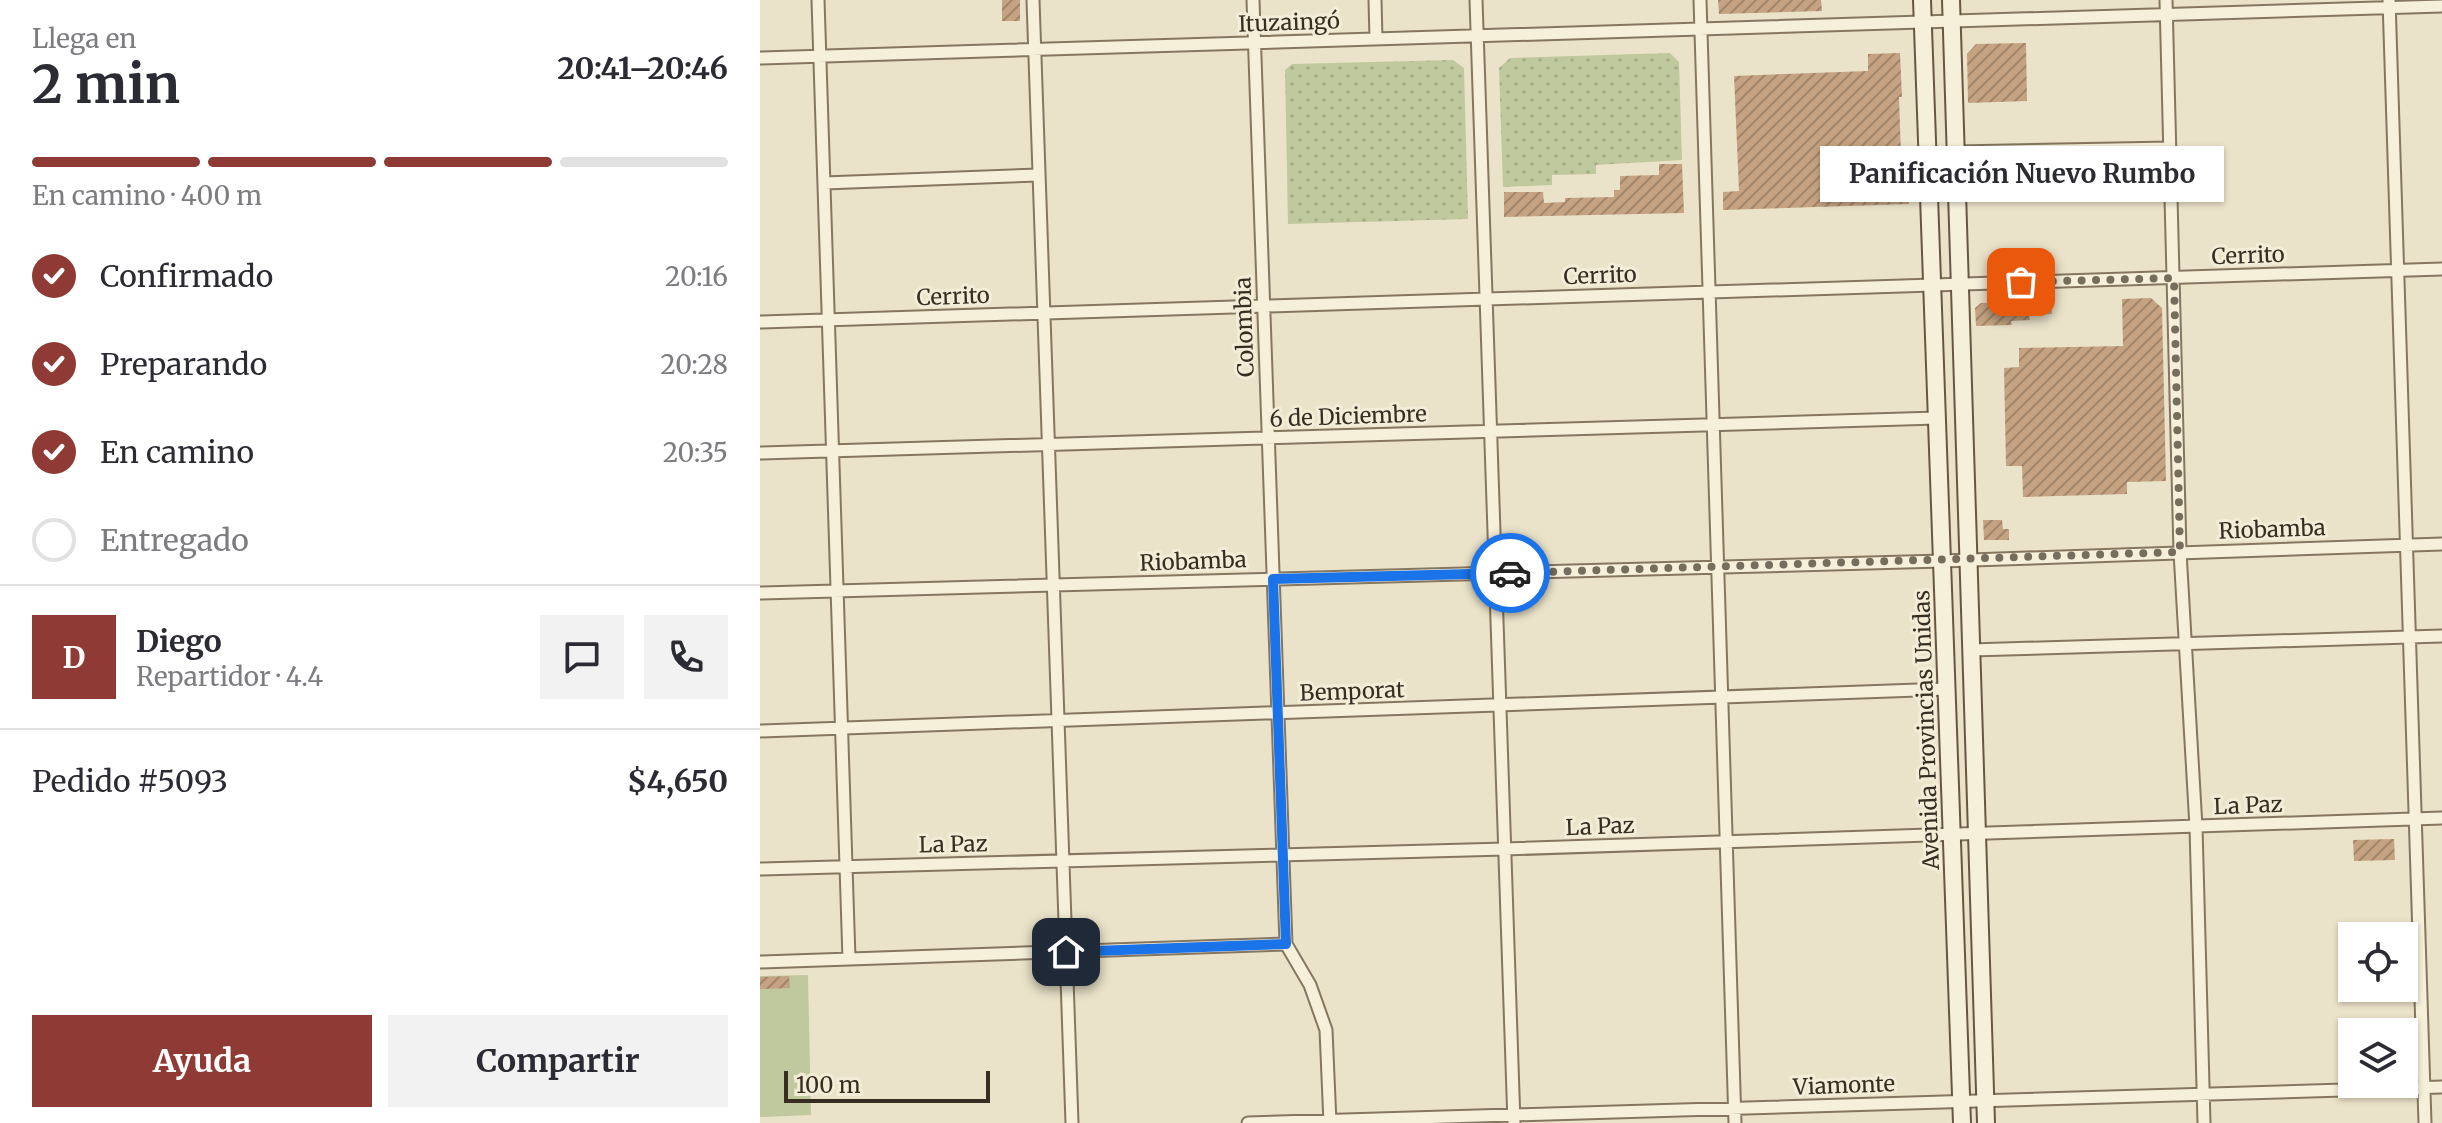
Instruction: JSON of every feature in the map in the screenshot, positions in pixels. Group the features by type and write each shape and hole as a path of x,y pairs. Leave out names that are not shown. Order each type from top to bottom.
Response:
{"main road":[{"name":"Avenida Provincias Unidas","path":"1922,0 1962,1123"},
{"path":"1951,0 1986,1123"}],"street":[{"path":"818,0 849,959"},
{"path":"1033,0 1072,1123"},
{"name":"Colombia","path":"1253,0 1286,944 1310,985 1326,1030 1330,1122"},
{"path":"1375,0 1376,39"},
{"path":"1476,0 1514,1119"},
{"path":"1700,0 1735,1123"},
{"path":"2166,0 2180,552 2196,827 2204,1123"},
{"path":"2389,4 2425,1123"},
{"name":"Ituzaingó","path":"760,58 2166,14 2389,4 2442,6"},
{"path":"1956,152 2170,148"},
{"path":"824,183 1039,175"},
{"name":"Cerrito","path":"760,322 2442,269"},
{"name":"6 de Diciembre","path":"760,453 1937,418"},
{"name":"Riobamba","path":"760,593 1942,561 2442,544"},
{"path":"1971,650 2442,636"},
{"name":"Bemporat","path":"760,731 1946,689"},
{"name":"La Paz","path":"760,869 1505,849 2442,818"},
{"path":"760,962 1286,944"},
{"name":"Viamonte","path":"1248,1123 1514,1119 1734,1108 2442,1087"}],"green space":[{"path":"1670,53 1679,62 1682,160 1596,165 1596,174 1552,175 1552,185 1503,187 1499,68 1510,58"},
{"path":"1453,60 1464,68 1468,219 1288,224 1285,70 1292,64"},
{"path":"808,975 811,1115 760,1117 760,976"}],"building":[{"path":"1002,0 1020,0 1020,21 1002,21"},
{"path":"1718,0 1821,0 1822,11 1719,14"},
{"path":"2026,43 2027,101 1968,103 1967,54 1976,44"},
{"path":"1900,53 1901,154 1864,155 1865,180 1908,178 1909,204 1723,210 1723,192 1739,191 1734,76 1868,71 1868,54"},
{"path":"1659,164 1682,164 1684,213 1504,217 1504,192 1543,192 1544,203 1565,202 1565,198 1614,197 1614,190 1620,190 1620,176 1659,175"},
{"path":"2151,298 2162,308 2166,481 2127,482 2127,494 2023,497 2022,466 2006,466 2004,368 2019,367 2019,348 2123,346 2122,299"},
{"path":"2051,300 2052,314 2029,315 2030,320 2011,321 2012,325 1976,326 1975,308 1981,303"},
{"path":"1983,520 2002,520 2003,529 2009,529 2009,540 1984,540"},
{"path":"2394,839 2395,860 2354,861 2353,840"},
{"path":"789,976 790,988 760,989 760,977"}],"way so far":[{"path":"1510,573 2180,552 2174,278 2021,282"}],"place":[{"name":"Panificación Nuevo Rumbo","path":"2021,282"}],"route":[{"path":"1066,952 1286,944 1273,579 1510,573"}]}
